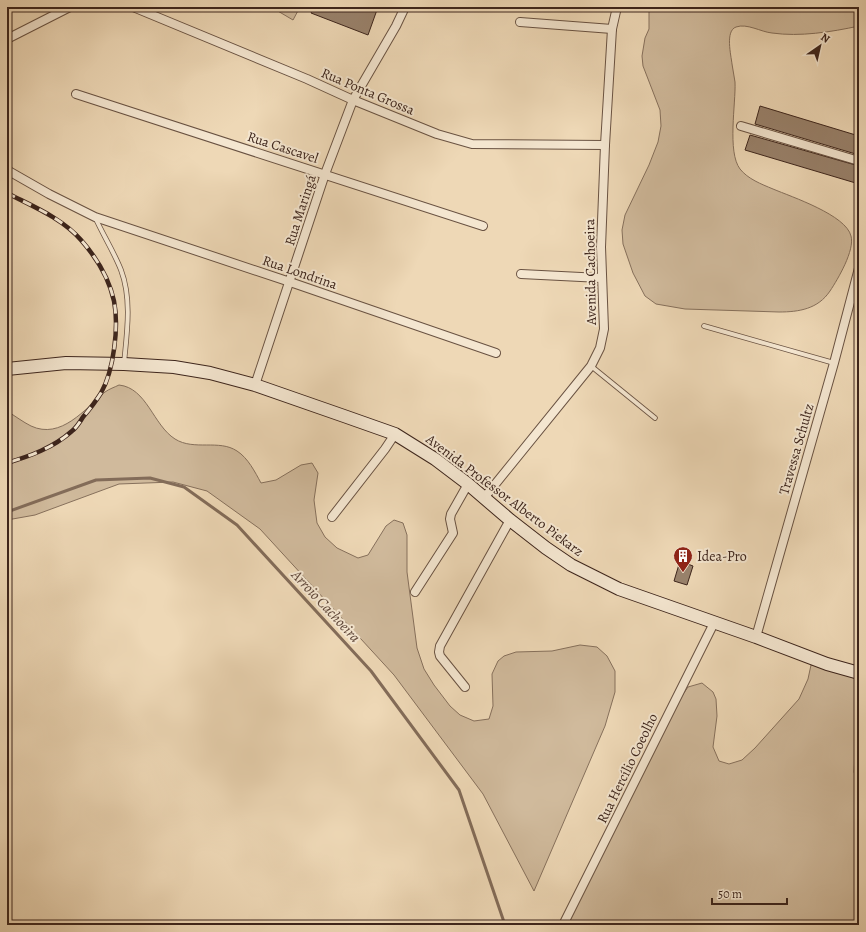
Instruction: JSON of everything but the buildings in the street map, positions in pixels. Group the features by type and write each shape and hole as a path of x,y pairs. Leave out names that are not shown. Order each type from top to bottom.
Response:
{"main road":[{"name":"Avenida Professor Alberto Piekarz","path":"7,369 66,363 124,364 174,367 210,373 255,385 395,434 435,459 468,484 510,520 571,565 619,589 756,637 827,664 859,673"}],"street":[{"path":"7,39 70,7"},
{"name":"Rua Ponta Grossa","path":"133,7 307,78 353,100 437,134 472,144 605,145"},
{"name":"Rua Maringá","path":"255,385 325,174 353,100 396,26 405,7"},
{"name":"Avenida Cachoeira","path":"484,498 591,366 600,348 604,329 601,278 605,145 612,29 617,7"},
{"path":"520,22 612,29"},
{"name":"Rua Cascavel","path":"76,94 483,226"},
{"path":"742,126 859,161"},
{"name":"Rua Londrina","path":"7,170 49,194 95,217 496,353"},
{"name":"Travessa Schultz","path":"756,637 834,363 856,293 859,268"},
{"path":"521,274 601,278"},
{"path":"332,517 395,434"},
{"path":"415,592 453,533 450,514 468,484"},
{"path":"465,687 440,656 440,646 510,520"},
{"name":"Rua Hercílio Coeolho","path":"563,925 714,623"}],"lane":[{"path":"95,217 121,271 127,296 124,364"},
{"path":"704,326 834,363"},
{"path":"591,366 655,418"}],"shaded area":[{"path":"271,7 300,7 293,20"},
{"path":"649,7 859,7 859,26 827,32 783,34 740,26 733,29 730,38 730,49 735,82 733,140 736,161 740,169 747,176 759,183 805,202 829,214 847,228 851,236 851,249 841,272 830,291 814,306 786,312 685,309 656,304 645,296 633,273 623,244 622,230 625,215 649,165 658,142 661,126 660,110 643,66 642,56 645,38 649,29"},
{"path":"119,385 129,388 136,393 143,400 167,433 175,439 190,444 222,446 237,451 248,461 261,483 276,480 301,465 312,463 318,473 314,500 317,523 325,537 337,548 358,558 368,555 386,526 394,520 403,523 407,535 407,572 417,648 424,669 434,685 450,706 460,715 474,721 489,719 493,706 492,674 498,661 504,656 516,652 552,651 580,645 597,647 607,656 615,671 615,692 605,726 534,891 483,794 394,675 260,529 207,491 173,482 119,484 35,515 7,520 7,411 31,426 42,429 52,429 72,421 105,392"},
{"path":"811,665 833,668 859,678 859,741 855,756 854,772 859,788 859,925 561,925 559,923 571,909 679,700 688,687 702,683 713,692 716,699 717,716 713,747 719,761 729,764 742,760 755,748 799,699 808,679"}],"waterway":[{"name":"Arroio Cachoeira","path":"7,512 96,480 150,478 184,487 237,525 371,671 459,790 505,925"}],"railway":[{"path":"7,193 65,225 87,247 97,261 109,284 114,301 116,323 116,335 112,360 105,383 101,393 78,425 65,437 49,447 7,463"}],"place":[{"name":"Idea-Pro","path":"683,573"}]}
